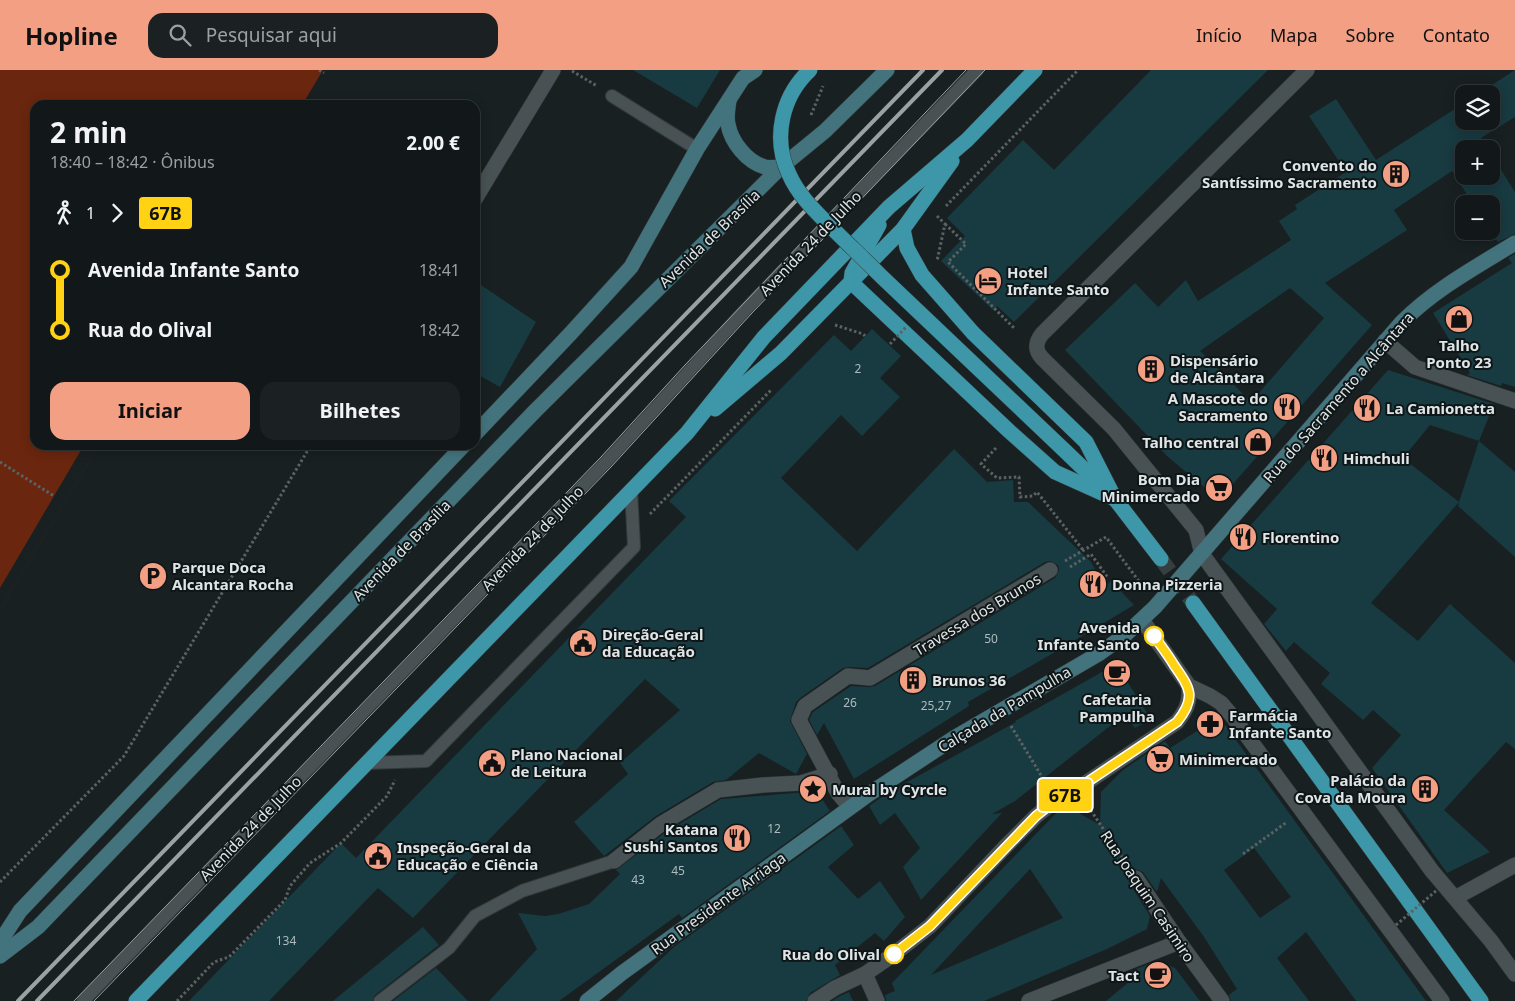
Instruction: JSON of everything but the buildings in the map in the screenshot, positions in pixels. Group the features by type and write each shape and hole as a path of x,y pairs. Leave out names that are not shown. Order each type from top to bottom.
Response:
{"main road":[{"path":"810,70 789,98 783,116 781,131 784,159 788,172 800,193 810,206 859,255 1115,499 1161,559"},
{"path":"687,433 764,337 889,207 967,140 1035,70"},
{"path":"136,1001 687,433 781,353 903,229 967,140"},
{"path":"851,282 852,273 889,207"},
{"path":"903,229 907,248 922,275 973,333 1086,442 1115,499"},
{"path":"851,282 1055,472 1115,499"},
{"path":"1193,603 1481,1001"}],"street":[{"path":"480,191 552,70"},
{"name":"Avenida de Brasília","path":"0,956 38,927 535,411 781,167 825,131 887,70"},
{"path":"1307,70 1042,334 1037,341 1037,351 1114,429 1196,530 1202,554 1432,871 1491,941 1515,974"},
{"path":"480,429 631,267 697,149 748,72"},
{"path":"729,99 727,122 732,137 739,149 756,163 767,167 781,167"},
{"name":"Rua do Sacramento a Alcântara","path":"1155,607 1402,322 1425,301 1515,243"},
{"path":"1385,341 1415,367 1515,401"},
{"path":"516,391 535,411"},
{"name":"Avenida de Brasília","path":"0,942 20,911 90,836 459,450"},
{"name":"Travessa dos Brunos","path":"850,807 838,793 830,774 799,720 805,706 848,676 870,678 1050,570"},
{"name":"Calçada da Pampulha","path":"850,807 918,761 1100,653 1126,635 1155,607"},
{"path":"1142,620 1189,686 1221,703 1233,717 1442,1001"},
{"path":"247,672 266,690"},
{"path":"815,1001 835,988 865,974 930,926 1036,816 1056,800 1077,789 1177,722 1184,713 1189,699 1189,686"},
{"path":"614,861 661,824 718,790 763,784 801,783 830,774"},
{"name":"Rua Presidente Arriaga","path":"587,1001 622,973 850,807"},
{"path":"90,836 108,854"},
{"path":"1455,898 1515,865"},
{"name":"Rua Joaquim Casimiro","path":"1136,878 1178,942 1222,1001"},
{"path":"1029,1001 1178,942"},
{"path":"865,974 877,1001"}],"lane":[{"name":"Avenida 24 de Julho","path":"83,1001 606,462 747,308 977,70"},
{"path":"612,96 697,149"},
{"path":"366,762 426,761 634,547 631,490"},
{"path":"380,1001 449,948 475,916 522,891 614,861"}],"path":[{"path":"319,70 324,73"},
{"path":"570,70 612,96"},
{"path":"937,216 966,244 948,262 1015,329"},
{"path":"936,263 945,224"},
{"path":"890,344 908,325"},
{"path":"865,336 863,334 868,329"},
{"path":"996,448 981,464 997,478 1019,477 1020,496 1033,496 1037,492 1083,550 1106,537 1141,584"},
{"path":"0,882 124,756 308,450"},
{"path":"0,462 54,496"},
{"name":"Travessa dos Brunos","path":"1050,570 1054,577 1090,554 1108,578"},
{"path":"1002,710 1056,800"},
{"name":"Rua Joaquim Casimiro","path":"1077,789 1136,878"},
{"path":"1244,854 1301,811"},
{"path":"1396,925 1437,890"}],"shaded area":[{"path":"0,70 323,70 305,100 30,100 30,450 96,450 0,609"}],"pier":[{"path":"81,450 96,450 0,609 0,588"}],"tunnel":[{"path":"1161,559 1193,603"}],"tram line":[{"path":"74,1001 601,457 685,365 966,70"},
{"path":"94,1001 611,467 752,313 985,70"}],"railway":[{"path":"18,1001 923,70"},
{"path":"37,1001 942,70"}],"bus line":[{"name":"67B","path":"894,954 930,926 1036,816 1056,800 1077,789 1177,722 1184,713 1189,699 1189,686 1154,636"}],"place":[{"name":"Convento do Santíssimo Sacramento","path":"1396,174"},
{"name":"Hotel Infante Santo","path":"988,281"},
{"name":"Talho Ponto 23","path":"1459,319"},
{"name":"Dispensário de Alcântara","path":"1151,369"},
{"name":"A Mascote do Sacramento","path":"1287,407"},
{"name":"La Camionetta","path":"1367,408"},
{"name":"Talho central","path":"1258,442"},
{"name":"Himchuli","path":"1324,458"},
{"name":"Bom Dia Minimercado","path":"1219,488"},
{"name":"Florentino","path":"1243,537"},
{"name":"Parque Doca Alcantara Rocha","path":"153,576"},
{"name":"Donna Pizzeria","path":"1093,584"},
{"name":"Avenida Infante Santo","path":"1154,636"},
{"name":"Direção-Geral da Educação","path":"583,643"},
{"name":"Cafetaria Pampulha","path":"1117,673"},
{"name":"Brunos 36","path":"913,680"},
{"name":"Farmácia Infante Santo","path":"1210,724"},
{"name":"Minimercado","path":"1160,759"},
{"name":"Plano Nacional de Leitura","path":"492,763"},
{"name":"Mural by Cyrcle","path":"813,789"},
{"name":"Palácio da Cova da Moura","path":"1425,789"},
{"name":"Katana Sushi Santos","path":"737,838"},
{"name":"Inspeção-Geral da Educação e Ciência","path":"378,856"},
{"name":"Rua do Olival","path":"894,954"},
{"name":"Tact","path":"1158,975"}]}
